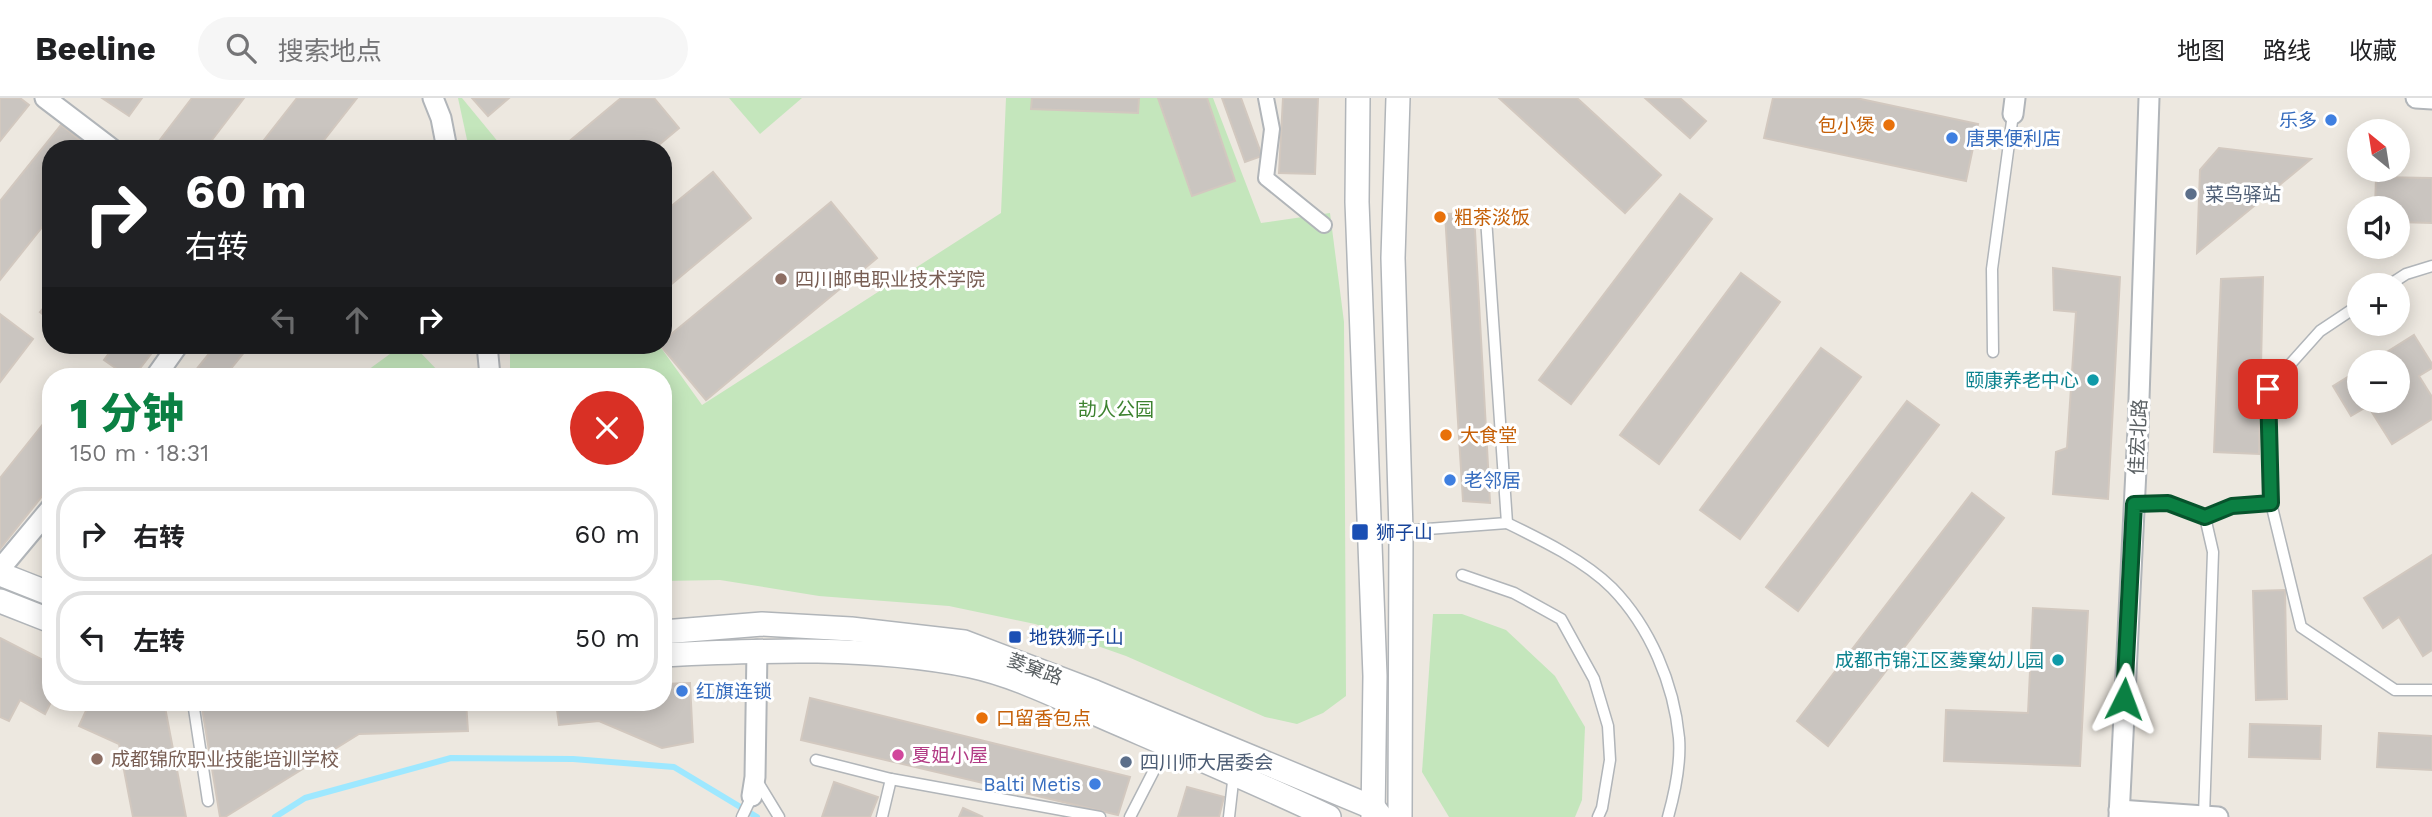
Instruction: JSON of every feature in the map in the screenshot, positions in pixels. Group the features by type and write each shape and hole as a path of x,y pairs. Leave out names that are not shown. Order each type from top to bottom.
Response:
{"street":[{"path":"45,98 100,140"},
{"path":"433,98 445,140"},
{"path":"1266,98 1272,129 1266,178 1324,225"},
{"path":"1358,98 1357,202 1375,676 1376,814"},
{"path":"1398,98 1393,258 1401,531 1400,817"},
{"name":"佳宏北路","path":"2119,813 2149,98"},
{"path":"2416,98 2432,99"},
{"path":"42,519 0,572 42,590"},
{"path":"0,601 42,617"},
{"name":"菱窠路","path":"672,631 762,624 851,629 964,642 1095,692 1376,814"},
{"path":"753,787 757,650"},
{"name":"菱窠路","path":"672,654 757,650 879,653 973,667 1037,688 1234,772 1329,817"},
{"path":"2119,813 2211,817"}],"lane":[{"path":"1993,352 1992,269 2014,106"},
{"path":"1486,218 1507,523"},
{"path":"2409,273 2432,266"},
{"path":"2347,313 2320,331 2268,389 2271,503 2301,627 2395,690 2432,690"},
{"path":"2134,504 2168,503 2205,517 2232,506 2271,503"},
{"path":"2205,517 2213,552 2211,817"},
{"path":"1401,531 1507,523 1559,549 1611,587 1645,631 1669,687 1679,738 1676,788 1668,817"},
{"path":"1462,575 1514,593 1561,619 1594,679 1608,726 1610,760 1598,817"},
{"path":"194,711 208,801"},
{"path":"1130,817 1167,744"},
{"path":"816,760 891,779 1100,817"},
{"path":"1229,817 1234,772"},
{"path":"882,817 891,779"},
{"path":"742,817 753,787 779,817"}],"green space":[{"path":"458,98 462,98 497,140 467,140"},
{"path":"729,98 802,98 760,134"},
{"name":"劼人公园","path":"1006,98 1213,98 1261,223 1330,213 1344,322 1346,696 1323,713 1297,724 1265,717 1126,656 1035,624 949,606 819,596 720,580 672,581 672,368 510,368 510,354 665,354 702,405 1001,213"},
{"path":"390,354 422,354 435,368 371,368"},
{"path":"1433,614 1462,614 1506,630 1555,676 1585,727 1582,800 1575,817 1449,817 1422,772"}],"building":[{"path":"0,98 20,98 29,105 0,141"},
{"path":"102,98 142,98 129,116"},
{"path":"192,98 244,98 212,140 160,140"},
{"path":"297,98 357,98 324,140 264,140"},
{"path":"472,98 509,98 488,116"},
{"path":"621,98 654,98 679,128 665,140 571,140"},
{"path":"1032,98 1139,98 1138,113 1031,109"},
{"path":"1158,98 1207,98 1235,181 1192,196"},
{"path":"1222,98 1241,98 1262,156 1245,162"},
{"path":"1283,98 1318,98 1315,174 1279,173"},
{"path":"1499,98 1577,98 1661,175 1625,213"},
{"path":"1645,98 1680,98 1706,121 1690,138"},
{"path":"1773,98 1856,98 1978,124 1966,181 1764,138"},
{"path":"61,125 80,140 49,140"},
{"path":"2219,148 2311,159 2197,253 2200,170"},
{"path":"42,149 42,227 0,280 0,201"},
{"path":"713,172 751,218 672,284 672,206"},
{"path":"2410,178 2432,178 2432,223 2410,222 2410,196 2375,196 2376,182 2410,182"},
{"path":"1680,194 1712,219 1571,404 1539,380"},
{"path":"831,202 877,258 706,400 668,354 672,354 672,334"},
{"path":"1474,213 1490,503 1463,501 1445,214"},
{"name":"颐康养老中心","path":"2053,268 2120,277 2108,499 2053,494 2056,452 2067,448 2076,312 2054,310"},
{"path":"1741,273 1780,302 1659,464 1620,435"},
{"path":"2263,277 2259,454 2214,452 2221,279"},
{"path":"0,314 33,339 0,382"},
{"path":"2414,335 2432,364 2432,368 2419,376 2432,397 2432,419 2392,444 2372,413 2410,413 2410,350 2390,350"},
{"path":"1821,348 1861,377 1740,539 1700,510"},
{"path":"108,354 151,354 140,368 116,368 104,360"},
{"path":"209,354 243,354 231,368 197,368"},
{"path":"2347,377 2347,409 2333,386"},
{"path":"1907,401 1939,425 1798,611 1766,587"},
{"path":"42,425 42,496 0,549 0,478"},
{"path":"1972,493 2004,518 1828,746 1797,721"},
{"path":"2432,555 2432,650 2423,656 2399,617 2383,628 2364,598"},
{"path":"2285,590 2287,699 2256,700 2253,591"},
{"name":"成都市锦江区菱窠幼儿园","path":"2033,608 2088,611 2080,766 1944,761 1946,710 2028,713"},
{"path":"0,638 42,659 42,711 46,711 45,714 20,700 9,721 0,717"},
{"path":"690,683 693,742 662,748 599,721 559,725 557,711 672,711 672,684"},
{"path":"810,698 1130,777 1118,815 801,740"},
{"path":"86,711 166,711 186,817 133,817 119,744 79,726"},
{"path":"202,711 467,711 468,731 359,734 225,817 220,817"},
{"path":"2250,724 2321,726 2320,759 2249,757"},
{"path":"2379,733 2432,736 2432,770 2377,767"},
{"path":"834,782 878,797 870,817 822,817"},
{"path":"1187,787 1224,797 1219,817 1178,817"},
{"path":"963,808 983,817 959,817"}],"waterway":[{"path":"275,817 305,798 451,758 573,759 674,767 757,817"}],"place":[{"name":"乐多","path":"2331,120"},
{"name":"包小煲","path":"1889,125"},
{"name":"唐果便利店","path":"1952,138"},
{"name":"菜鸟驿站","path":"2191,194"},
{"name":"粗茶淡饭","path":"1440,217"},
{"name":"四川邮电职业技术学院","path":"781,279"},
{"name":"颐康养老中心","path":"2093,380"},
{"name":"大食堂","path":"1446,435"},
{"name":"老邻居","path":"1450,480"},
{"name":"狮子山","path":"1360,532"},
{"name":"地铁狮子山","path":"1015,637"},
{"name":"成都市锦江区菱窠幼儿园","path":"2058,660"},
{"name":"红旗连锁","path":"682,691"},
{"name":"口留香包点","path":"982,718"},
{"name":"夏姐小屋","path":"898,755"},
{"name":"成都锦欣职业技能培训学校","path":"97,759"},
{"name":"四川师大居委会","path":"1126,762"},
{"name":"Balti Metis","path":"1095,784"}],"route":[{"path":"2124,699 2134,504 2168,503 2205,517 2232,506 2271,503 2268,389"}]}
